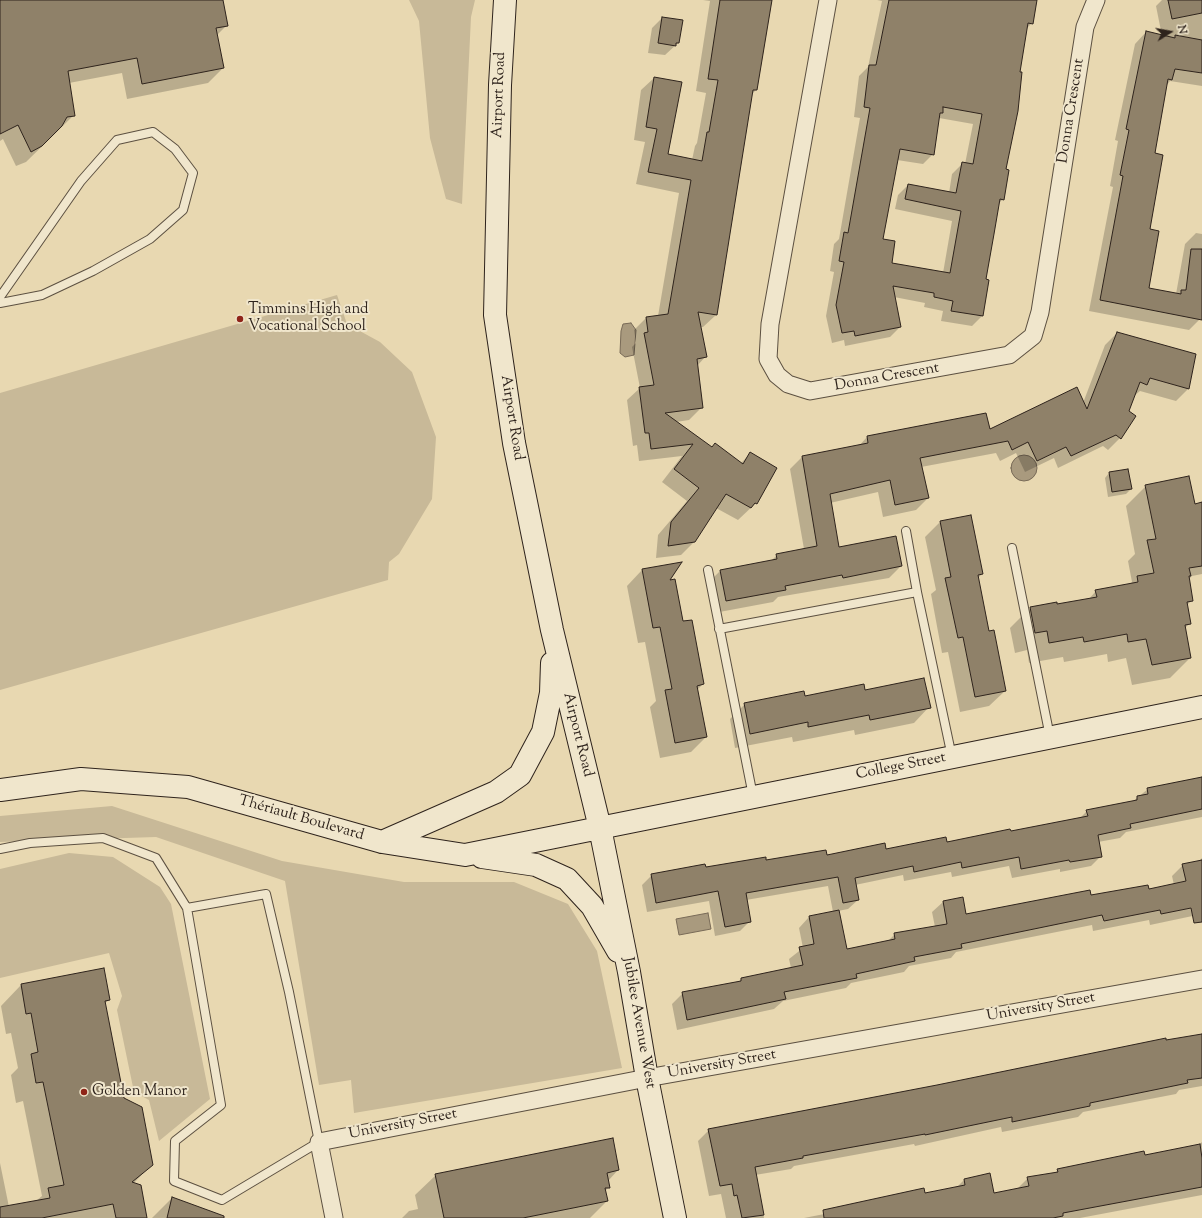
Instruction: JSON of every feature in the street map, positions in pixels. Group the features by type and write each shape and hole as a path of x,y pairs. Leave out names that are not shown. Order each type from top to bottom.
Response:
{"main road":[{"name":"Airport Road","path":"506,0 500,85 495,315 514,444 552,630 600,828"},
{"path":"382,842 496,792 520,775 543,732 550,700 552,630"},
{"name":"College Street","path":"600,828 1202,707"},
{"name":"Thériault Boulevard","path":"0,790 81,779 188,787 382,842 465,855 600,828"},
{"name":"Jubilee Avenue West","path":"600,828 629,972 647,1078 675,1218"},
{"path":"465,855 536,865 567,879 592,906 629,972"}],"street":[{"name":"Donna Crescent","path":"828,0 770,324 768,359 776,375 788,384 810,391 1009,356 1033,336 1040,312 1085,27 1096,0"},
{"name":"University Street","path":"319,1142 647,1078 1202,979"},
{"path":"319,1142 334,1218"}],"lane":[{"path":"0,297 81,181 117,140 153,132 175,149 193,173 183,210 150,239 93,271 42,295 0,303"},
{"path":"906,531 917,592 952,757"},
{"path":"1012,548 1050,738"},
{"path":"708,570 753,797"},
{"path":"720,629 917,592"},
{"path":"0,849 30,843 104,838 156,858 187,908 221,1105 175,1141 174,1181 222,1200 319,1142 289,992 266,894 187,908"}],"shaded area":[{"path":"409,0 475,0 471,17 462,204 446,199 430,138 419,21"},
{"path":"337,295 347,324 380,342 412,372 436,437 432,499 399,554 389,562 388,580 0,690 0,393"},
{"path":"631,323 636,330 634,355 625,357 620,353 621,331 623,324"},
{"path":"1024,455 1033,459 1037,468 1033,477 1024,481 1015,477 1011,468 1015,459"},
{"path":"112,806 282,861 404,882 514,882 568,904 597,951 622,1068 354,1113 351,1080 319,1085 285,881 156,837 0,842 0,816"},
{"path":"69,853 113,857 160,887 171,904 210,1099 159,1141 149,1100 134,1092 117,1010 122,996 109,953 0,978 0,869"},
{"path":"708,913 711,929 679,935 676,919"}],"building":[{"path":"0,0 223,0 228,26 216,28 224,68 142,84 137,58 68,71 75,116 67,117 62,126 42,146 31,152 18,125 0,134"},
{"path":"720,0 772,0 757,90 753,90 717,315 698,312 707,357 697,359 703,408 665,413 712,447 715,443 743,464 750,452 777,468 757,504 755,503 751,508 726,494 695,542 668,546 671,522 699,488 674,469 693,444 651,449 649,433 645,433 639,387 654,385 644,333 648,332 646,317 668,314 691,180 648,172 657,129 646,127 654,77 682,82 668,154 702,161 707,132 709,132 718,80 708,79"},
{"path":"889,0 1037,0 1033,24 1028,23 1020,72 1022,72 1018,111 1006,169 1009,170 1004,200 1000,199 986,279 989,280 983,316 951,311 953,301 934,297 934,293 893,286 901,327 855,336 854,331 842,333 836,305 844,262 839,261 844,232 848,233 870,108 864,107 869,65 876,65","holes":["943,107 982,114 973,164 962,162 956,193 908,184 905,199 961,211 950,273 892,263 895,241 883,239 900,149 934,155 940,113 943,113"]},
{"path":"1168,0 1202,0 1202,13 1172,19"},
{"path":"662,17 683,20 679,43 676,43 676,46 658,43"},
{"path":"1146,31 1175,38 1175,35 1202,40 1202,73 1175,69 1172,80 1168,79 1155,153 1163,155 1150,229 1159,231 1149,288 1181,294 1181,290 1186,290 1191,249 1202,249 1202,320 1100,300 1123,176 1120,175 1129,130 1126,129"},
{"path":"1117,332 1196,354 1189,389 1150,378 1147,385 1140,382 1129,411 1136,416 1121,439 1116,435 1071,456 1066,447 1037,461 1028,442 1012,450 1008,441 920,458 929,498 895,505 890,480 830,494 839,547 896,536 902,566 843,578 842,575 785,586 786,590 726,601 720,570 777,559 776,554 817,546 802,456 868,443 867,436 986,413 990,429 1077,387 1087,409"},
{"path":"1128,469 1132,489 1112,492 1109,472"},
{"path":"1189,476 1195,504 1202,502 1202,566 1189,568 1193,601 1187,602 1191,624 1185,625 1191,658 1152,665 1146,639 1128,642 1127,634 1084,642 1083,637 1049,643 1047,631 1035,633 1030,607 1097,597 1095,590 1138,582 1137,576 1154,573 1147,540 1156,539 1145,485"},
{"path":"971,515 983,574 978,575 989,631 994,630 1006,691 975,697 963,637 958,638 945,578 951,577 940,521"},
{"path":"682,562 670,580 675,579 683,621 692,620 704,684 697,686 707,737 675,743 665,690 672,689 660,627 653,628 642,569"},
{"path":"924,678 931,708 870,720 869,715 808,727 808,722 750,734 744,703 804,691 805,696 864,684 865,690"},
{"path":"1202,777 1202,809 1130,824 1131,828 1098,835 1102,857 1070,862 1069,860 1021,869 1019,857 962,868 961,862 914,872 913,866 855,878 859,900 843,903 838,877 746,893 751,922 725,927 718,891 656,903 651,874 705,864 706,867 766,857 766,860 826,850 827,855 885,843 886,849 946,837 947,842 1010,829 1011,831 1088,816 1086,810 1137,800 1137,796 1148,794 1147,788"},
{"path":"1202,860 1202,922 1194,923 1191,908 1161,914 1160,910 1104,921 1102,915 961,944 962,948 914,957 915,961 856,974 857,978 784,992 786,999 687,1020 682,992 741,981 741,978 803,965 799,947 814,944 809,916 839,910 847,949 895,939 894,933 947,924 943,901 963,897 966,914 1090,890 1091,895 1148,885 1149,889 1186,881 1182,864"},
{"name":"Golden Manor","path":"104,968 110,1000 105,1001 124,1098 142,1107 153,1165 132,1182 141,1185 147,1218 116,1218 113,1204 42,1218 0,1218 0,1207 50,1198 48,1188 64,1185 43,1082 36,1083 31,1054 38,1052 31,1013 26,1014 21,984"},
{"path":"1202,1034 1202,1078 1187,1080 1188,1083 1090,1103 1090,1106 1012,1122 1012,1117 925,1135 803,1156 803,1158 755,1167 764,1215 742,1218 737,1195 734,1196 732,1184 720,1186 708,1129 937,1085 1166,1038 1166,1040"},
{"path":"613,1138 619,1170 607,1173 610,1188 605,1188 608,1201 523,1218 444,1218 435,1174"},
{"path":"1200,1144 1202,1158 1202,1187 1063,1213 1063,1216 1053,1218 824,1218 823,1210 924,1188 925,1193 965,1185 964,1179 990,1173 994,1193 1029,1186 1027,1177 1058,1172 1057,1169 1144,1151 1145,1155"},
{"path":"172,1197 224,1216 224,1218 167,1218"}],"place":[{"name":"Timmins High and Vocational School","path":"240,319"},
{"name":"Golden Manor","path":"84,1092"}]}
